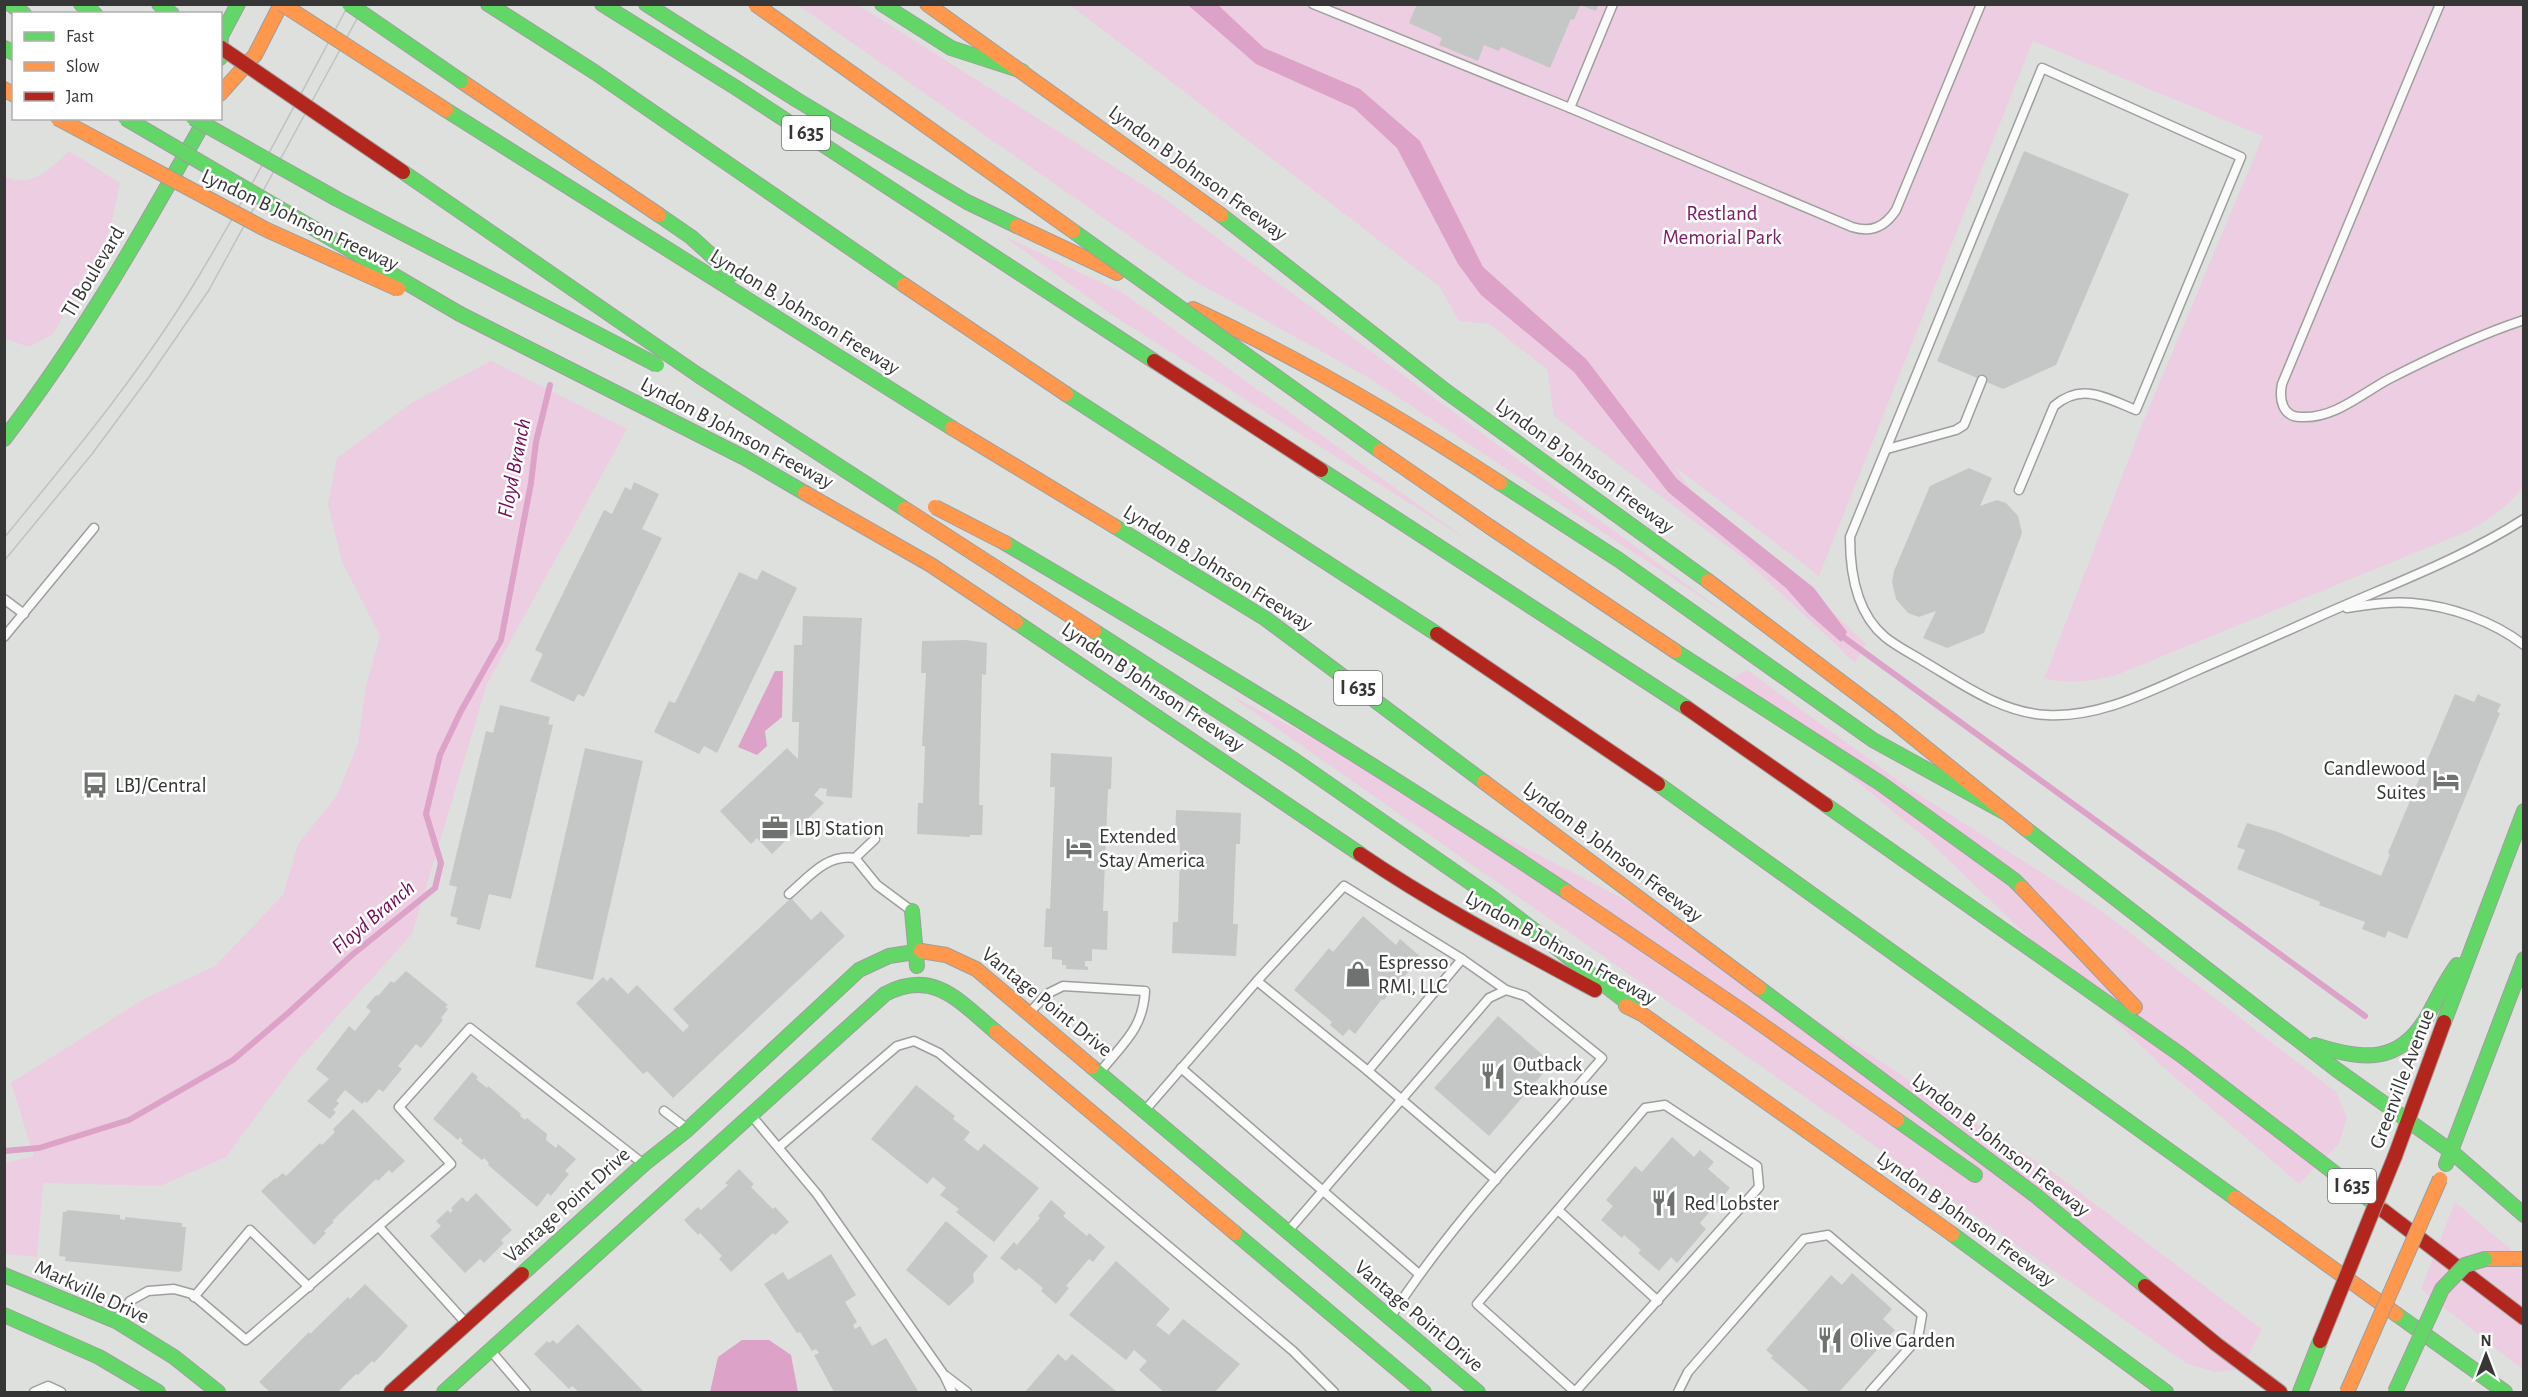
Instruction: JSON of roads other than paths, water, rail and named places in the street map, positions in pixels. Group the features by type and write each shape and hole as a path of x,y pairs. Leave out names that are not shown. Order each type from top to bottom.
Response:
{"main road":[{"path":"222,34 238,4"},
{"path":"222,92 255,55 282,4"},
{"name":"Lyndon B. Johnson Freeway","path":"282,4 796,332 1266,619 2035,1195 2216,1344 2280,1392"},
{"path":"349,4 691,237 796,332"},
{"path":"488,4 596,73 998,348 1352,577 1611,750 2505,1392"},
{"name":"I 635","path":"602,4 738,89 1700,717 2181,1055 2523,1318"},
{"path":"646,4 797,100 967,201 1261,340 1403,419 1619,560 1873,740 2004,812"},
{"path":"755,4 1410,473 1656,639 1880,783 2014,880 2181,1055"},
{"path":"882,4 951,48 1022,71"},
{"name":"Lyndon B Johnson Freeway","path":"927,4 1248,234 1447,392 1776,631 1893,721 2004,812 2299,1040 2452,1152 2523,1215"},
{"path":"222,48 698,375 1294,760 1491,897 1642,1014"},
{"name":"Lyndon B Johnson Freeway","path":"61,120 219,207 349,270 460,314 703,436 931,565 1019,622 1396,879 1472,924 1642,1014 1860,1168 2166,1392"},
{"path":"127,120 460,314"},
{"path":"197,120 419,242 900,490"},
{"name":"TI Boulevard","path":"4,439 46,387 89,321 205,120"},
{"path":"921,500 1005,543 1138,621 1445,810 1741,1010 1983,1180"},
{"name":"Greenville Avenue","path":"2300,1392 2395,1156 2498,873 2523,811"},
{"path":"444,1392 885,994 901,985 918,983 912,911"},
{"path":"2299,1040 2345,1055 2368,1058 2387,1054 2404,1044 2421,1027 2445,980 2472,947"},
{"name":"Vantage Point Drive","path":"391,1392 644,1164 687,1130 859,970 894,953 915,950 937,951 957,957 976,969 1144,1111 1424,1392"},
{"path":"2348,1392 2452,1152 2523,959"},
{"name":"Vantage Point Drive","path":"918,983 934,986 951,994 1276,1246 1390,1318 1478,1392"},
{"path":"644,1164 672,1187"},
{"path":"2061,1235 2216,1344"},
{"path":"2395,1392 2442,1289 2465,1265 2485,1259 2523,1259"},
{"name":"Markville Drive","path":"4,1275 174,1357 218,1392"},
{"path":"4,1315 101,1352 158,1392"},
{"path":"2109,1350 2130,1384"}],"lane":[{"path":"1313,4 1852,226 1868,230 1884,224 1896,210 1981,4"},
{"path":"1570,108 1613,4"},
{"path":"2440,4 2282,384 2282,404 2287,412 2296,417 2310,417 2326,412 2358,399 2398,375 2523,320"},
{"path":"2019,490 2054,406 2061,399 2072,393 2095,394 2136,410 2241,157 2042,68 1850,537 1852,571 1862,606 1876,628 1897,645 1984,696 2008,707 2027,713 2073,714 2106,708 2156,689 2482,543 2523,519"},
{"path":"1887,448 1956,430 1964,424 1982,380"},
{"path":"4,637 94,528"},
{"path":"4,599 24,614"},
{"path":"2337,609 2410,603 2435,606 2478,620 2523,645"},
{"path":"855,858 875,839"},
{"path":"789,894 829,860 855,858 877,885 912,911"},
{"path":"1144,1111 1257,981 1344,886 1462,959 1506,990 1525,996 1602,1058 1496,1180 1419,1274 1390,1318"},
{"path":"1368,1071 1462,959"},
{"path":"1257,981 1368,1071 1496,1180"},
{"path":"1029,1013 1047,994 1063,986 1145,991 1142,1016 1138,1025 1099,1072"},
{"path":"1276,1246 1490,998 1506,990"},
{"path":"113,1326 130,1301 148,1291 174,1289 194,1297 246,1340 451,1164 399,1107 470,1028 644,1164"},
{"path":"779,1147 897,1046 914,1041 939,1053 1293,1351 1334,1392"},
{"path":"1181,1068 1419,1274"},
{"path":"1665,1105 1757,1166 1759,1188 1575,1392 1477,1304 1558,1210 1645,1108 1665,1105"},
{"path":"664,1111 687,1130"},
{"path":"751,1115 817,1194 944,1375 952,1392"},
{"path":"1558,1210 1658,1300"},
{"path":"379,1227 467,1324"},
{"path":"194,1297 250,1230 309,1287"},
{"path":"1678,1392 1688,1372 1804,1239 1828,1235 1922,1315 1918,1338 1870,1392"},
{"path":"490,1351 526,1392"},
{"path":"944,1375 967,1392"},
{"path":"34,1392 48,1386 61,1392"}],"waterway":[{"name":"Floyd Branch","path":"4,1151 39,1148 129,1120 233,1060 352,955 435,888 441,863 426,814 440,755 461,711 501,640 531,483 536,442 550,385"},
{"path":"1839,634 2365,1016"}],"tram line":[{"path":"4,538 105,412 176,313 275,143 349,4"},
{"path":"4,561 92,454 209,290 365,4"}],"place":[{"name":"Candlewood Suites","path":"2446,780"},
{"name":"LBJ/Central","path":"95,785"},
{"name":"LBJ Station","path":"775,828"},
{"name":"Extended Stay America","path":"1079,848"},
{"name":"Espresso RMI, LLC","path":"1358,974"},
{"name":"Outback Steakhouse","path":"1493,1076"},
{"name":"Red Lobster","path":"1664,1203"},
{"name":"Olive Garden","path":"1830,1340"}],"park label":[{"name":"Restland Memorial Park","path":"1722,225"}]}
